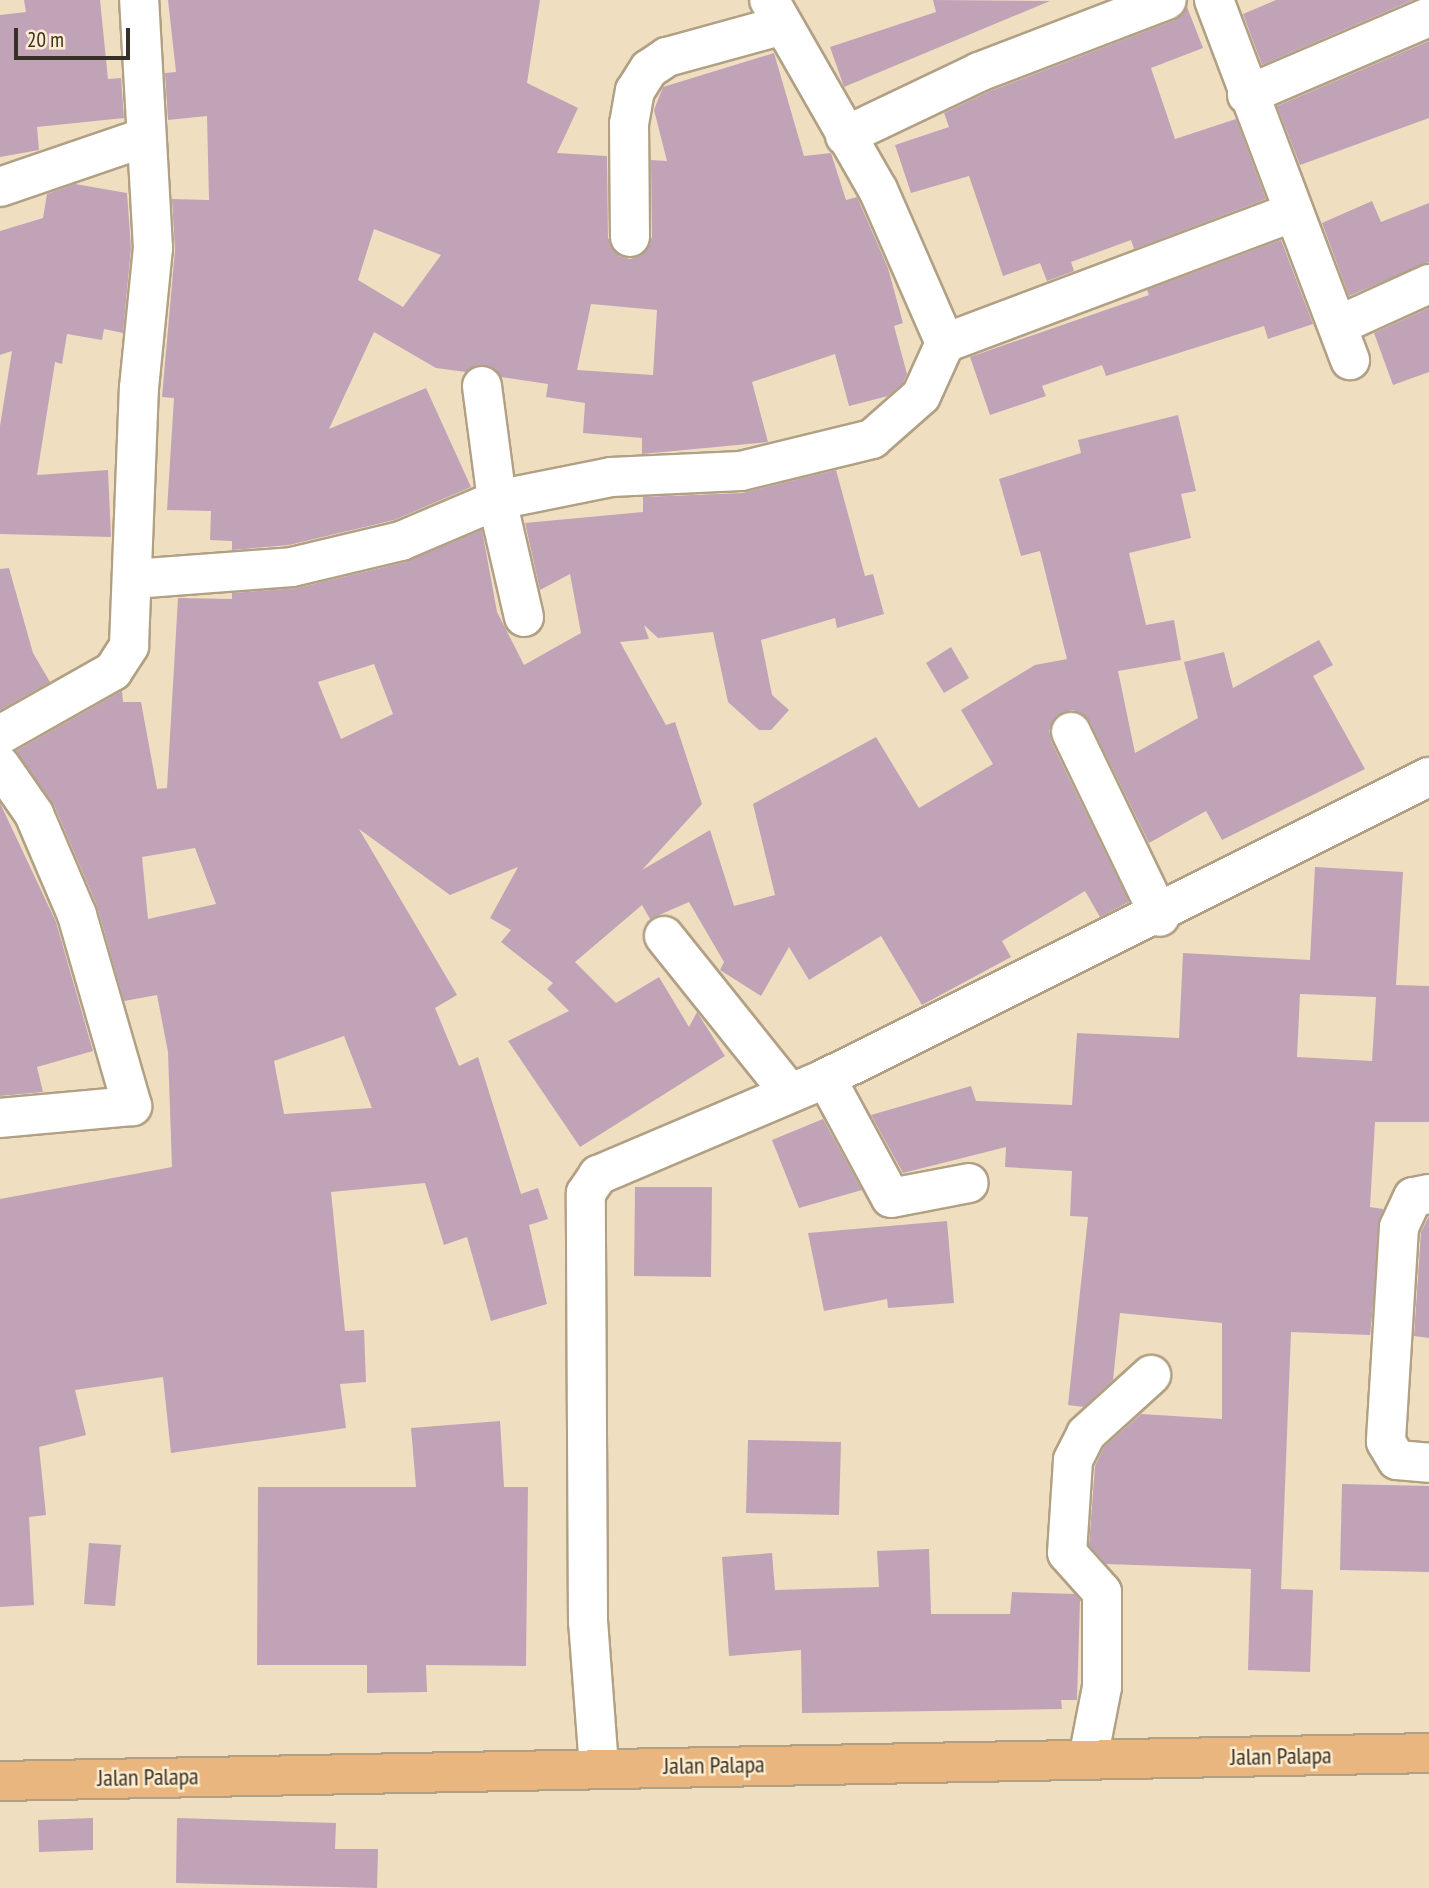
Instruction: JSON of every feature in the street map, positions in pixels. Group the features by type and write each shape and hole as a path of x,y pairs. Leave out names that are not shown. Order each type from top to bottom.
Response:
{"main road":[{"name":"Jalan Palapa","path":"0,1781 599,1767 1429,1753"}],"street":[{"path":"0,735 125,661 132,579 139,388 153,248 139,0"},
{"path":"845,136 979,72 1167,0"},
{"path":"1213,0 1292,213 1345,342 1429,284"},
{"path":"629,237 629,124 635,91 649,69 667,57 776,13 878,190 945,343"},
{"path":"1247,95 1429,17"},
{"path":"0,187 146,137"},
{"path":"132,579 292,567 401,541 497,500 611,477 741,471 873,439 921,397 945,343 1157,269 1292,213"},
{"path":"482,386 497,500 524,618"},
{"path":"1071,732 1160,917"},
{"path":"0,765 34,814 78,915 132,1106 0,1118"},
{"path":"599,1767 588,1622 586,1193 598,1175 638,1154 826,1078 1160,917 1389,794 1429,777"},
{"path":"1389,794 1429,806"},
{"path":"664,936 790,1093"},
{"path":"826,1078 891,1198 969,1183"},
{"path":"1429,1194 1413,1197 1399,1227 1386,1442 1397,1460 1429,1463"},
{"path":"1088,1759 1102,1687 1102,1592 1067,1553 1073,1460 1086,1434 1151,1375"}],"building":[{"path":"24,0 100,0 108,79 121,78 124,118 37,127 39,150 0,157 0,15 26,12"},
{"path":"168,0 540,0 527,83 578,108 557,153 607,156 608,238 619,256 630,259 642,255 652,237 651,160 667,161 654,110 663,87 774,53 804,156 831,153 846,200 857,197 888,268 903,323 894,326 907,374 903,383 888,396 849,406 835,354 752,382 768,442 642,454 642,438 583,433 585,403 546,397 548,384 501,377 490,366 466,372 436,368 374,332 329,429 426,388 471,487 394,520 289,545 232,550 232,541 210,540 211,511 167,510 174,398 162,397 175,250 172,199 209,200 207,116 168,120 165,73 176,72","holes":["374,229 441,255 403,307 358,280","591,304 657,310 653,375 577,370"]},
{"path":"933,0 1050,1 844,87 830,47 936,12"},
{"path":"1276,0 1413,0 1262,65 1243,14"},
{"path":"1187,7 1203,48 1151,68 1175,139 1236,119 1266,199 1134,249 1131,240 1071,262 1074,271 1047,281 1040,263 1003,276 969,176 911,193 895,145 949,127 944,113 988,92 1175,20"},
{"path":"1429,41 1429,118 1300,165 1277,106"},
{"path":"75,184 127,193 131,248 123,333 104,329 102,340 67,334 62,364 55,362 37,475 108,470 111,537 0,534 0,426 12,351 0,355 0,231 43,218 47,194"},
{"path":"1372,201 1381,222 1429,203 1429,262 1349,296 1322,223"},
{"path":"1281,240 1313,324 1268,339 1264,326 1106,376 1102,365 1042,386 1046,396 990,415 970,357 1149,295 1147,290"},
{"path":"1429,308 1429,372 1393,385 1374,333"},
{"path":"1178,415 1196,491 1181,494 1191,538 1129,553 1146,625 1174,620 1181,660 1118,671 1135,753 1198,718 1184,662 1224,652 1233,688 1319,640 1333,665 1313,676 1365,769 1222,840 1206,811 1149,843 1090,722 1073,710 1061,713 1049,730 1051,741 1129,902 1100,917 1085,891 1002,941 1011,957 922,1005 881,936 809,980 789,947 761,996 720,970 724,962 689,902 650,919 642,905 575,962 616,1003 659,977 689,1027 697,1012 725,1056 580,1147 508,1041 569,1011 547,989 553,983 501,942 511,930 490,918 518,867 450,895 359,829 457,995 435,1008 459,1066 478,1057 521,1194 538,1188 548,1219 529,1225 547,1304 491,1321 467,1237 444,1245 425,1183 331,1192 345,1331 364,1330 366,1382 340,1384 346,1428 171,1453 163,1377 75,1390 86,1435 39,1447 46,1515 29,1517 34,1605 0,1607 0,1199 172,1167 168,1052 157,995 124,1001 97,906 54,805 16,751 122,691 123,702 141,702 157,789 167,788 178,598 232,599 232,593 297,588 406,562 482,530 497,612 524,665 581,633 570,574 540,590 525,523 643,512 643,497 742,493 836,470 865,576 873,574 884,614 837,628 835,618 761,640 772,695 789,710 771,730 759,730 728,702 713,632 658,638 644,625 649,639 620,642 666,725 675,722 702,804 642,870 710,830 734,906 775,895 753,804 876,737 919,808 993,764 961,710 1035,665 1067,659 1040,551 1021,556 999,479 1081,453 1078,440","holes":["374,664 393,714 341,739 318,682","195,848 216,904 148,919 142,857","344,1036 372,1108 284,1114 274,1061"]},
{"path":"9,568 33,653 50,682 0,710 0,569"},
{"path":"951,647 969,678 944,693 926,663"},
{"path":"0,803 56,922 93,1051 37,1067 43,1092 0,1096"},
{"path":"1315,867 1403,872 1396,985 1429,986 1429,1122 1375,1122 1370,1207 1383,1209 1370,1335 1291,1332 1281,1589 1313,1590 1310,1672 1248,1670 1251,1569 1106,1564 1089,1545 1095,1466 1104,1447 1141,1414 1222,1419 1222,1323 1120,1313 1113,1380 1084,1407 1068,1405 1088,1217 1070,1216 1072,1171 1005,1167 1006,1147 903,1173 871,1115 971,1086 976,1101 1072,1105 1077,1033 1179,1038 1183,953 1310,960","holes":["1300,994 1376,997 1372,1061 1297,1057"]},
{"path":"823,1119 862,1190 799,1208 772,1140"},
{"path":"635,1187 712,1187 711,1277 634,1276"},
{"path":"1429,1216 1429,1338 1414,1336 1421,1232"},
{"path":"947,1221 954,1303 888,1308 887,1299 824,1311 808,1233"},
{"path":"500,1421 504,1487 528,1487 526,1666 426,1665 427,1692 367,1693 367,1665 257,1665 258,1487 416,1487 411,1428"},
{"path":"748,1440 841,1442 839,1515 746,1513"},
{"path":"1342,1484 1429,1486 1429,1572 1340,1570"},
{"path":"89,1543 121,1545 115,1606 84,1604"},
{"path":"929,1549 931,1614 1010,1614 1012,1592 1075,1594 1080,1600 1077,1700 1061,1700 1062,1709 802,1713 801,1650 729,1656 722,1557 772,1553 775,1590 879,1587 877,1551"},
{"path":"93,1818 93,1850 39,1852 38,1820"},
{"path":"177,1818 336,1823 335,1849 378,1849 377,1888 176,1883"}]}
